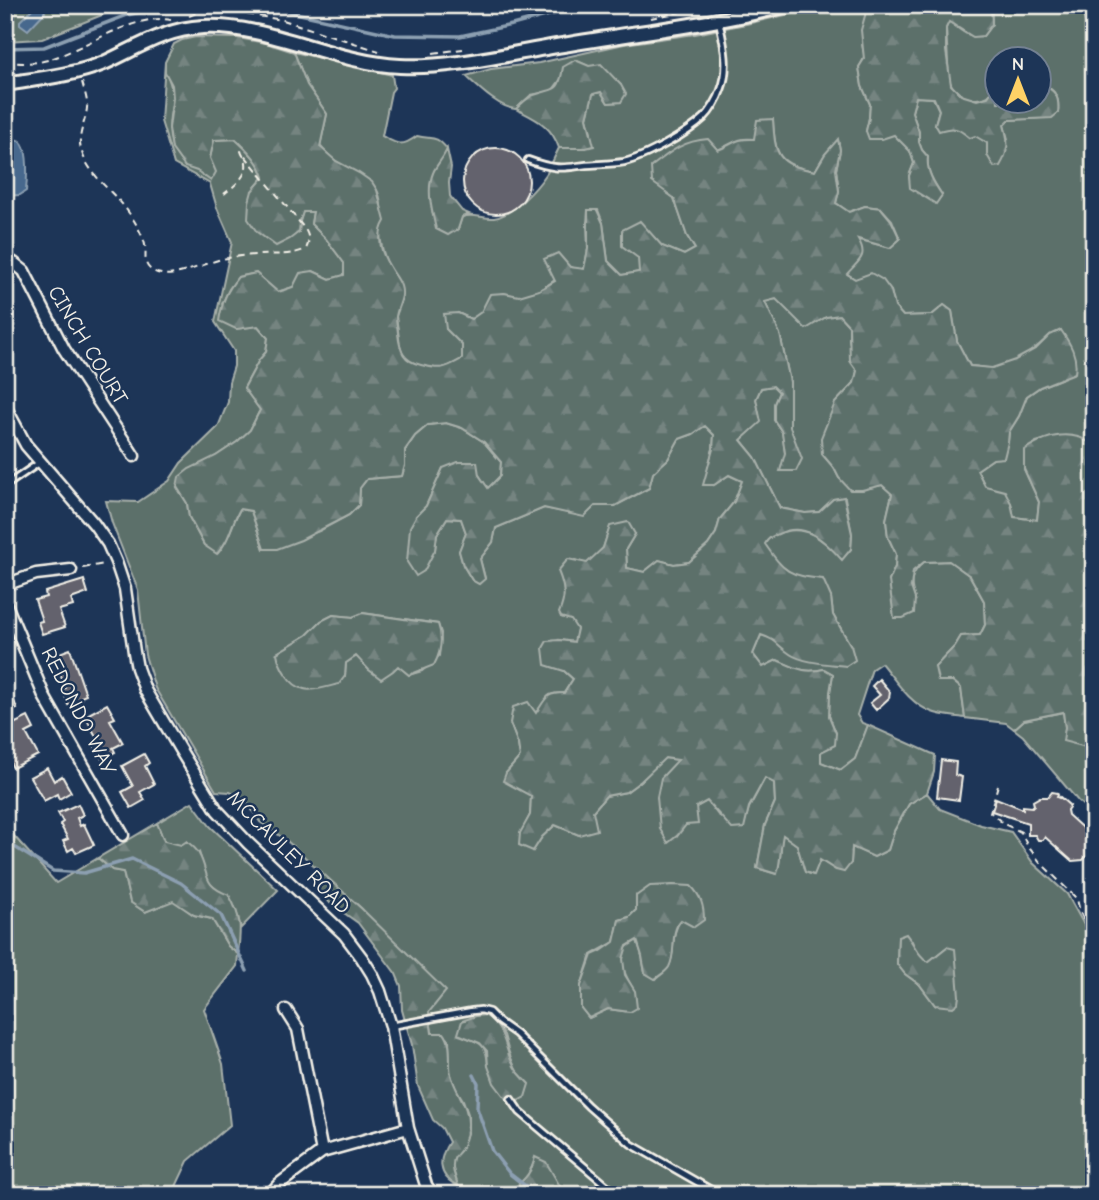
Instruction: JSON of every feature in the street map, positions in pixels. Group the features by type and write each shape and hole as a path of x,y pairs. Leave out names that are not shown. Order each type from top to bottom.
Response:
{"street":[{"path":"5,84 79,71 103,63 160,36 204,27 233,28 373,63 413,66 461,62 719,20 788,5"},
{"name":"CINCH COURT","path":"5,258 24,271 64,349 134,456"},
{"name":"MCCAULEY ROAD","path":"5,406 26,445 108,544 125,589 137,668 145,690 217,810 344,934 372,974 391,1027 408,1128 426,1185 433,1195"},
{"path":"5,585 36,574 71,570"},
{"name":"REDONDO WAY","path":"5,602 45,698 124,835"},
{"path":"286,1010 299,1029 322,1152"},
{"path":"269,1195 279,1184 322,1152 408,1128"}],"lane":[{"path":"528,160 556,168 624,162 638,158 683,134 706,116 721,90 726,66 719,20"},
{"path":"5,486 41,462"},
{"path":"391,1027 472,1011 489,1012 516,1034 588,1106 631,1144 720,1195"},
{"path":"511,1100 520,1112 618,1195"}],"path":[{"path":"652,18 714,5"},
{"path":"183,18 218,8 283,20 379,51"},
{"path":"5,62 33,64 70,53 134,24 158,18 173,20"},
{"path":"430,53 471,48"},
{"path":"79,71 88,106 80,145 93,172 128,212 143,240 145,262 152,271 164,275 175,274 219,259 260,254 292,254 306,248 309,237 305,229 241,151 246,163 245,173 224,194"},
{"path":"85,567 108,563"},
{"path":"998,785 990,812 1004,824 1021,832 1040,862 1077,899 1094,941"}],"green space":[{"path":"9,5 127,5 42,39 5,41 5,9"},
{"path":"829,5 868,5 862,36 864,55 859,67 862,86 870,104 866,131 894,134 910,151 914,163 909,176 911,188 936,203 942,195 931,177 928,157 919,142 919,132 912,112 916,97 933,98 939,110 935,124 960,130 970,138 975,135 987,143 987,155 1008,139 1004,125 1009,120 1041,118 1058,113 1058,102 1054,93 1054,46 984,46 984,98 973,99 958,93 949,79 946,28 949,21 969,35 983,36 992,24 991,5 1082,5 1085,21 1094,31 1094,457 1093,445 1078,438 1059,437 1036,442 1024,469 1039,502 1037,520 1014,517 1011,503 985,486 977,470 993,459 1008,442 1009,432 1027,396 1040,387 1061,379 1050,335 1009,364 990,368 970,366 957,341 952,311 944,305 932,315 903,316 895,307 891,291 855,279 846,273 857,239 890,248 900,239 892,220 881,208 865,206 849,212 836,203 839,191 836,170 840,150 838,140 815,171 793,165 777,150 773,120 754,139 738,140 717,150 667,193 674,198 687,236 695,249 684,255 662,246 640,222 639,272 622,275 608,261 603,223 598,210 588,210 588,249 584,270 570,267 535,292 517,296 504,293 471,319 458,313 446,329 462,345 462,359 449,366 438,369 412,364 404,358 396,316 402,300 383,250 380,233 381,208 377,190 369,181 336,161 320,146 327,114 307,85 294,52 392,75 394,88 382,136 399,144 417,136 433,138 447,149 442,162 434,171 458,229 462,217 494,218 516,207 543,179 559,148 586,148 591,132 587,118 593,94 601,92 608,103 621,102 621,85 611,76 575,60 552,91 531,95 516,109 496,101 466,76 624,44 746,24"},
{"path":"868,5 991,5 992,24 983,36 973,37 949,22 946,28 951,85 961,95 977,100 984,98 984,116 1054,116 1054,93 1058,102 1058,113 1052,118 1009,120 1004,125 1007,151 1000,166 994,167 987,155 987,143 975,136 970,138 956,129 939,131 935,124 939,110 934,98 916,97 912,112 919,132 919,142 928,157 931,177 942,195 936,204 910,188 909,176 914,163 910,151 894,135 869,139 866,131 870,104 862,86 859,67 864,59 861,30"},
{"path":"1082,5 1094,5 1094,31 1085,21"},
{"path":"196,37 238,38 294,52 307,85 327,114 320,147 336,161 372,182 377,190 385,221 380,238 382,250 402,291 396,317 400,345 406,358 415,363 442,368 462,359 462,345 446,329 444,314 458,313 471,319 481,312 490,294 519,296 539,290 555,281 544,259 558,253 570,267 584,269 588,249 588,210 597,210 603,223 608,261 622,275 639,272 638,258 622,246 622,230 640,221 662,246 684,255 695,249 687,236 674,198 652,182 651,167 671,152 691,142 708,139 718,150 738,140 754,139 757,120 773,119 775,141 780,156 802,169 815,171 838,139 840,150 836,170 839,191 836,203 849,212 865,206 881,208 891,220 900,239 890,248 858,239 862,255 847,274 855,279 871,273 883,280 891,291 895,307 903,316 932,315 944,305 952,311 957,341 970,366 992,368 1015,360 1061,330 1074,355 1075,373 1040,387 1027,396 1009,432 1004,458 993,459 977,470 985,486 1005,491 1014,517 1037,520 1039,502 1024,469 1024,450 1057,436 1080,438 1093,445 1094,814 1085,807 1093,777 1090,755 1086,747 1063,741 1063,712 1024,720 1014,729 1006,723 965,718 961,688 953,681 938,681 935,667 961,636 980,635 985,625 984,601 970,576 949,561 924,562 913,571 911,587 915,599 914,613 903,618 894,618 889,581 895,567 896,554 888,537 886,520 892,494 882,485 850,490 822,454 821,438 835,403 854,383 857,371 850,361 849,326 839,315 826,317 806,329 776,299 765,302 780,334 790,382 790,427 802,459 796,471 780,471 785,453 782,432 774,420 774,404 779,392 773,386 761,388 756,399 761,422 741,440 755,457 780,508 805,513 819,512 833,499 844,497 852,534 851,549 842,560 821,540 805,531 788,531 772,537 765,544 788,571 823,579 831,597 833,615 851,646 855,660 846,666 817,663 790,654 761,635 753,654 763,667 777,660 800,669 824,669 833,674 829,716 836,733 835,745 821,752 821,762 841,770 855,759 868,725 935,755 934,772 927,793 909,804 894,831 888,850 874,857 852,847 851,863 844,872 820,860 814,875 805,872 797,845 783,835 777,874 757,868 765,825 775,802 774,783 765,778 749,807 744,828 732,829 707,801 696,807 698,824 686,825 668,843 660,829 657,797 661,778 678,760 665,758 626,792 606,796 593,811 597,830 579,835 555,825 542,837 533,851 519,845 520,833 530,815 531,796 503,781 506,773 520,757 510,723 513,707 528,702 536,713 549,696 564,693 573,679 564,671 545,665 543,648 547,641 574,642 577,629 571,620 561,617 559,613 564,592 558,571 568,559 587,563 603,548 610,526 628,522 635,534 626,549 627,568 644,572 659,560 674,564 689,562 708,545 716,533 720,519 734,502 742,481 729,475 714,485 703,485 714,435 705,426 679,439 668,459 653,473 649,488 615,506 595,506 584,517 544,508 496,528 493,542 480,559 485,579 479,584 472,580 459,551 466,533 461,519 447,518 437,534 435,550 424,571 416,576 407,562 410,527 426,506 443,468 458,462 477,462 479,475 488,488 500,476 501,462 484,442 462,428 446,423 428,425 415,436 405,450 402,476 367,479 360,488 359,505 349,515 301,540 277,549 264,549 251,511 240,509 225,543 217,554 204,545 189,517 187,503 177,487 179,477 216,456 250,430 260,410 244,388 266,352 268,338 258,326 236,329 219,321 223,303 238,277 256,273 278,292 293,287 300,273 313,271 330,279 344,275 344,263 311,224 313,212 303,212 299,232 276,246 257,232 248,219 249,202 252,191 264,177 256,161 236,139 214,140 210,158 216,172 211,181 197,171 185,167 172,149 169,128 172,85 165,72 165,62 174,44"},
{"path":"575,60 589,66 601,64 626,94 621,102 608,103 601,92 593,94 587,118 594,146 559,148 547,128 516,109 531,96 558,86 563,67"},
{"path":"165,62 172,97 170,138 185,167 210,158 214,140 235,139 256,161 264,177 252,191 299,232 303,211 313,212 311,224 344,263 345,275 330,279 313,271 293,287 277,292 256,273 238,277 229,289 222,304 236,329 258,326 268,338 266,352 244,388 260,410 250,430 177,487 187,503 189,517 204,545 218,553 240,509 251,511 264,549 319,531 349,515 359,505 360,488 367,479 402,476 405,451 415,436 428,425 446,423 462,428 484,442 501,462 500,476 488,489 479,475 443,468 426,506 416,516 435,550 437,534 447,518 461,519 466,533 459,551 472,580 479,584 485,578 480,559 493,542 496,528 544,508 584,516 595,506 615,506 649,488 653,472 668,459 679,439 693,434 705,425 714,435 708,467 714,485 729,475 742,481 734,502 720,519 716,533 708,545 689,562 674,564 659,560 644,572 627,568 626,549 635,534 610,527 603,548 587,564 575,560 563,583 565,600 561,617 572,620 577,629 575,642 559,640 564,671 573,679 564,693 549,696 534,713 510,723 520,757 506,773 531,796 530,815 521,833 533,851 542,837 555,825 579,835 593,811 606,796 626,792 664,758 679,760 678,835 696,807 707,801 718,815 743,828 749,808 765,778 774,783 775,802 765,825 757,868 776,874 782,834 797,845 805,872 813,875 820,860 836,870 851,863 852,847 874,857 888,850 894,831 909,804 927,793 940,809 981,825 1011,832 1033,863 1067,894 1094,943 1094,1195 568,1195 535,1158 528,1174 514,1188 517,1195 461,1195 452,1166 468,1130 468,1114 450,1071 449,1039 432,1033 429,1012 362,909 286,840 260,822 239,796 216,791 155,688 145,655 138,590 106,501 138,502 169,481 181,463 218,427 228,402 229,382 234,366 234,351 215,322 232,242 210,184 174,164 161,121","holes":["363,613 438,624 441,633 439,656 422,671 409,675 398,665 369,670 357,656 346,663 345,676 277,653 333,615 353,617","636,896 681,920 675,931 669,966 656,979 645,973 637,940 627,947 622,958 624,970 635,992 629,1012 608,1009 589,1018 581,1008 581,986 591,955 614,942 619,920 629,917 636,910","898,937 912,941 917,954 928,962 947,947 935,1005 920,985 897,964","495,1023 504,1035 516,1070 529,1084 488,1066 484,1047 459,1035"]},
{"path":"447,149 451,167 450,196 462,211 469,214 462,217 458,229 448,235 436,229 430,193 433,173"},
{"path":"777,299 806,328 826,317 839,315 849,326 849,340 857,371 854,383 835,403 822,454 839,478 862,490 882,485 892,494 886,520 888,537 896,554 895,567 889,581 915,599 912,579 919,566 924,562 950,561 970,576 984,601 985,625 980,635 961,636 935,667 961,688 965,718 932,712 917,704 881,663 872,669 857,715 862,723 868,725 855,759 840,770 820,762 821,752 836,733 829,716 833,674 824,669 800,669 777,660 763,667 753,654 761,635 774,639 792,655 851,646 833,615 831,597 779,564 764,544 777,534 796,530 821,540 842,559 851,549 852,534 845,498 833,499 819,512 805,513 780,508 755,457 741,440 760,422 756,399 761,388 773,386 779,392 774,404 774,420 782,432 785,453 794,441 790,427 790,382 780,334 764,301"},
{"path":"362,613 438,624 440,645 434,665 409,675 398,666 381,679 356,656 346,663 345,676 339,684 308,690 290,680 277,653 333,615 353,617"},
{"path":"1063,712 1065,727 1086,747 1093,760 1093,779 1085,807 1014,729 1024,720"},
{"path":"192,802 210,826 278,890 241,928 235,907 208,882 199,852 164,841 157,823"},
{"path":"157,823 164,841 181,845 187,841 198,852 210,883 229,895 240,923 238,954 228,946 212,919 194,915 173,901 145,912 130,902 123,872 112,870 98,858"},
{"path":"5,826 56,883 98,858 112,870 123,872 130,902 145,912 173,900 194,915 212,919 228,946 238,954 237,966 204,1009 223,1064 230,1125 188,1161 172,1195 5,1195"},
{"path":"316,868 446,991 429,1012 432,1033 444,1033 447,1037 451,1075 468,1118 462,1148 453,1162 458,1186 443,1172 441,1161 449,1142 442,1128 433,1120 418,1086 412,1045 402,1010 401,986 396,974 358,923 330,903 319,891 314,876"},
{"path":"650,886 691,886 701,902 704,920 694,927 681,920 675,931 669,967 655,979 645,973 637,940 627,946 623,959 625,975 635,991 637,1008 630,1012 608,1009 589,1018 581,1008 581,986 592,955 614,942 619,920 629,917 636,910 636,896"},
{"path":"906,934 928,962 947,947 955,949 959,996 958,1003 953,1007 935,1005 920,985 897,964 898,937"},
{"path":"485,1015 498,1028 512,1063 529,1084 525,1097 516,1102 506,1099 494,1083 488,1066 487,1051 480,1043 458,1034 462,1021"},
{"path":"535,1157 546,1162 568,1195 517,1195 514,1188 528,1174"}],"water":[{"path":"36,5 42,7 45,12 28,30 20,21"},
{"path":"5,140 19,140 24,146 26,191 20,195 6,196"}],"building":[{"path":"454,5 474,5 465,7 466,10 454,11"},
{"path":"474,5 486,5 486,9 475,10"},
{"path":"496,148 509,151 519,158 526,168 529,181 526,194 519,204 509,211 496,214 483,211 473,204 466,194 463,181 466,168 473,158 483,151"},
{"path":"84,580 88,593 71,599 73,606 59,610 65,627 42,634 38,622 42,621 35,600 46,597 45,592"},
{"path":"70,649 86,695 81,697 82,701 68,705 54,655"},
{"path":"5,676 17,709 5,712"},
{"path":"879,679 890,692 889,698 876,710 870,703 880,695 872,686"},
{"path":"107,704 115,718 110,720 123,743 113,748 115,752 102,759 94,745 99,742 85,716"},
{"path":"28,717 34,729 26,733 38,755 13,768 5,753 5,749 11,745 5,728"},
{"path":"144,754 149,763 145,766 154,784 140,792 145,800 131,808 122,792 133,786 122,766"},
{"path":"941,760 956,762 955,775 962,777 959,800 937,797"},
{"path":"47,768 54,781 62,776 71,792 59,799 57,794 44,801 30,777"},
{"path":"1052,792 1057,793 1057,797 1070,806 1068,815 1089,834 1086,837 1091,841 1091,852 1083,860 1072,861 1045,837 1038,840 1035,835 1028,835 1028,823 992,811 996,798 1023,809 1023,806 1032,807 1033,801 1048,797"},
{"path":"78,804 83,815 77,818 80,826 84,824 94,845 76,853 73,848 68,851 63,841 68,839 58,813"}],"waterway":[{"path":"5,48 44,47 127,15 171,5"},
{"path":"266,5 395,35 460,36 564,11 612,5"},
{"path":"1081,5 1094,12"},
{"path":"5,841 53,871 84,873 132,859 181,883 221,915 247,971"},
{"path":"474,1075 478,1083 477,1108 492,1151 510,1174 537,1195"}]}
